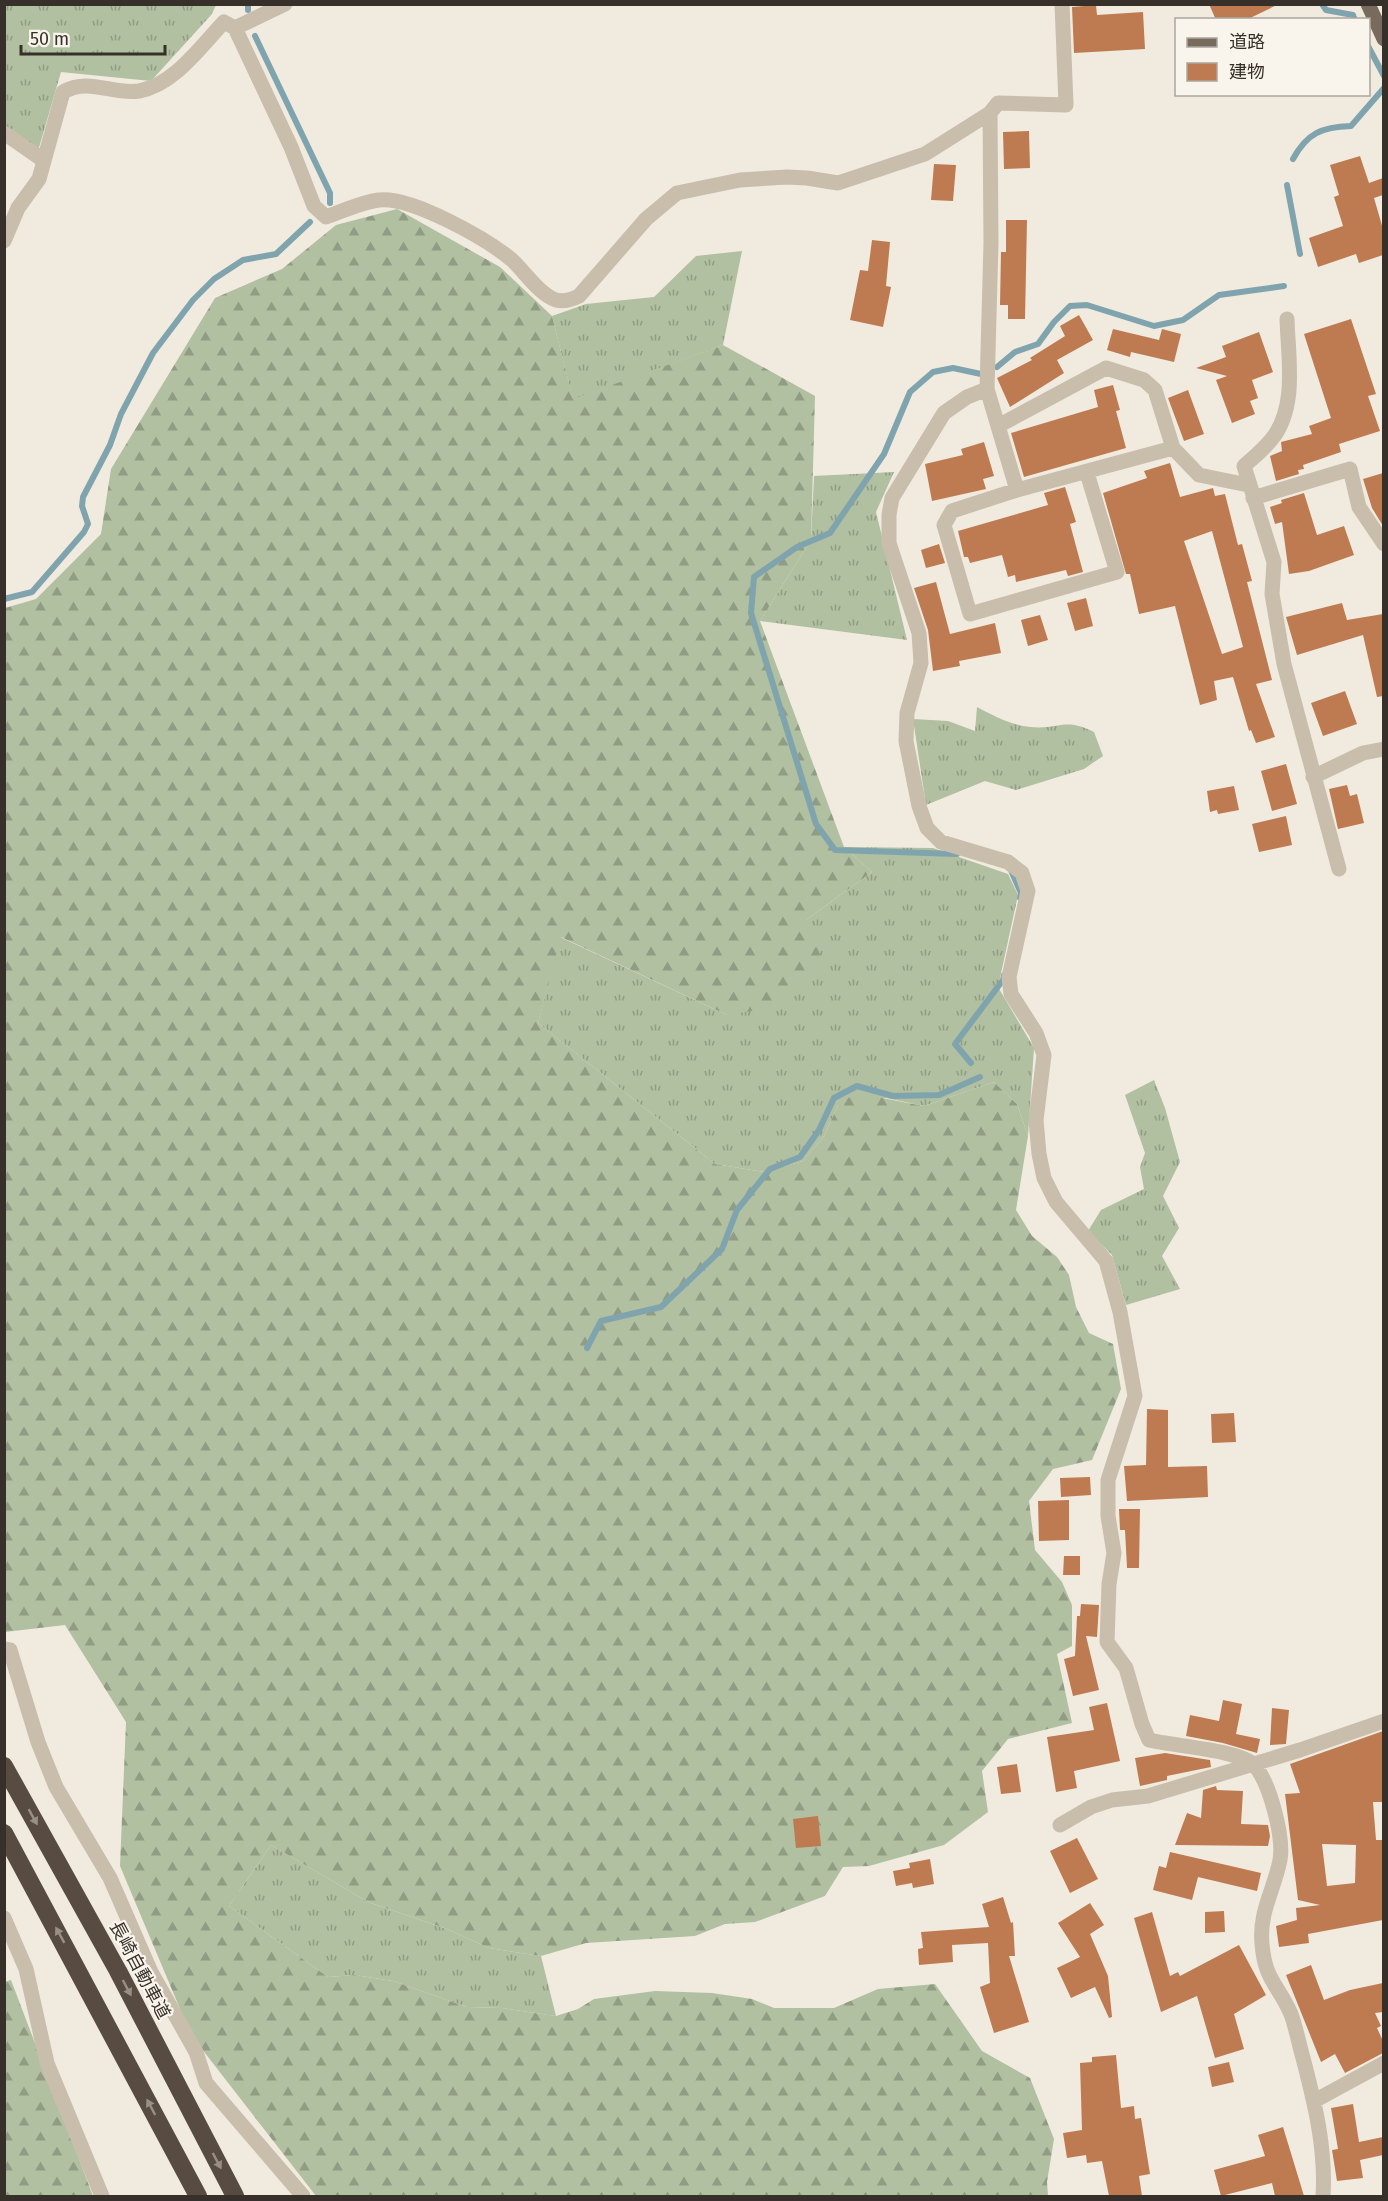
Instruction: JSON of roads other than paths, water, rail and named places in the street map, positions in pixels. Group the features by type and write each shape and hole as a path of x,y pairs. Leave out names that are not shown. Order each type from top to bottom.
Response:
{"highway":[{"name":"長崎自動車道","path":"4,1766 118,1971 236,2196"},
{"path":"4,1833 198,2196"}],"main road":[{"path":"1368,4 1383,39"}],"street":[{"path":"235,28 285,4"},
{"path":"4,241 18,208 39,179 63,92 76,85 139,91 168,79 224,22 235,28 295,154 314,206 326,217 380,200 404,203 468,230 511,260 546,294 557,300 570,300 579,296 646,219 677,193 740,180 787,177 807,177 838,183 925,154 990,113 998,103 1066,105 1062,4"},
{"path":"990,113 991,243 987,389 1017,490"},
{"path":"4,133 44,160"},
{"path":"1287,318 1289,380 1286,412 1272,440 1244,466 1250,492 1274,562 1272,594 1284,664 1339,869"},
{"path":"998,426 1106,368 1144,380 1155,390 1173,448 1199,474 1250,492 1350,469 1359,507 1383,544"},
{"path":"987,389 967,397 944,413 892,498 889,515 889,543 919,633 921,663 907,713 906,741 927,828 941,842 1008,862 1022,873 1028,891 1009,977 1011,994 1036,1033 1044,1055 1036,1120 1041,1162 1056,1202 1106,1261 1120,1312 1135,1396 1108,1480 1108,1516 1114,1553 1109,1584 1107,1642 1126,1668 1149,1740 1170,1746 1213,1749 1253,1764 1266,1783 1279,1836 1280,1859 1261,1919 1266,1972 1291,2014 1316,2100 1324,2174 1323,2196"},
{"path":"1087,472 1117,573 970,614 944,525 952,511 1017,490 1173,448"},
{"path":"1314,777 1363,753 1383,749"},
{"path":"4,1649 10,1650 38,1742 56,1787 110,1878 151,1972 196,2052 206,2083 303,2196"},
{"path":"1060,1825 1091,1807 1112,1800 1148,1796 1253,1764 1383,1720"},
{"path":"4,1918 26,1970 47,2063 102,2196"},
{"path":"1316,2100 1383,2063"}],"waterway":[{"path":"248,4 248,10"},
{"path":"1322,4 1326,10 1353,15 1354,18"},
{"path":"255,36 330,193 330,203"},
{"path":"1370,50 1384,76"},
{"path":"1293,159 1304,143 1316,133 1351,126 1384,88"},
{"path":"1287,185 1300,254"},
{"path":"4,599 32,592 84,532 88,524 82,506 83,497 110,445 121,414 153,353 193,300 214,279 243,260 276,254 310,222"},
{"path":"997,367 1015,352 1038,344 1054,322 1070,306 1087,305 1154,326 1183,320 1219,295 1284,286"},
{"path":"957,854 835,850 816,824 751,613 754,577 797,547 830,533 884,454 910,392 933,372 953,368 981,374"},
{"path":"1010,868 1021,893 1020,898"},
{"path":"971,1063 955,1044 1003,980 1004,975"},
{"path":"587,1348 601,1321 661,1307 722,1249 737,1210 770,1169 800,1157 819,1130 834,1098 857,1086 893,1096 939,1095 980,1077"}]}
